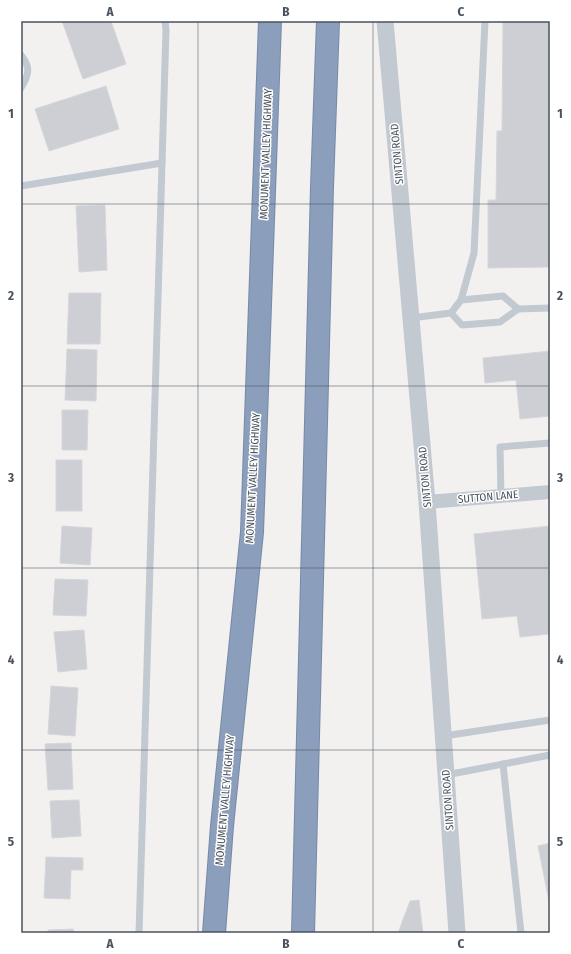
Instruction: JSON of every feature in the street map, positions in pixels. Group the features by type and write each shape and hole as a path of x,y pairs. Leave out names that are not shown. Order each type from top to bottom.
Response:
{"highway":[{"name":"MONUMENT VALLEY HIGHWAY","path":"214,933 222,826 252,532 270,21"},
{"path":"303,933 322,187 328,21"}],"street":[{"name":"SINTON ROAD","path":"385,21 427,502 457,933"},
{"name":"SUTTON LANE","path":"427,502 550,492"}],"lane":[{"path":"139,933 166,30 165,21"},
{"path":"411,318 451,313 461,300 474,253 485,21"},
{"path":"21,55 25,60 28,70 28,77 21,88"},
{"path":"21,186 162,164"},
{"path":"461,300 503,296 518,309"},
{"path":"451,313 462,325 500,322 518,309 550,308"},
{"path":"501,496 500,447 550,443"},
{"path":"444,736 550,720"},
{"path":"446,775 550,755"},
{"path":"503,764 521,933"}],"building":[{"path":"62,21 111,21 126,64 83,79"},
{"path":"503,21 550,21 550,267 488,268 488,200 496,200 497,131 502,131"},
{"path":"106,86 119,129 49,151 35,109"},
{"path":"105,205 107,270 79,272 76,206"},
{"path":"69,293 101,293 100,344 67,344"},
{"path":"67,349 97,350 96,401 65,400"},
{"path":"550,351 550,416 520,419 516,380 485,383 483,358"},
{"path":"62,410 88,410 87,450 62,450"},
{"path":"56,460 82,460 82,511 56,511"},
{"path":"62,526 92,528 90,565 60,563"},
{"path":"550,526 550,634 520,637 517,616 482,619 474,534"},
{"path":"55,579 88,580 86,616 53,615"},
{"path":"84,630 87,669 58,672 54,632"},
{"path":"51,686 78,688 75,736 48,734"},
{"path":"71,743 73,789 48,790 45,744"},
{"path":"79,800 81,836 52,838 50,801"},
{"path":"550,843 550,906 538,846"},
{"path":"46,857 83,858 83,870 71,870 70,899 44,898"},
{"path":"419,900 423,933 398,933 410,901"},
{"path":"73,929 74,933 48,933 48,930"}]}
